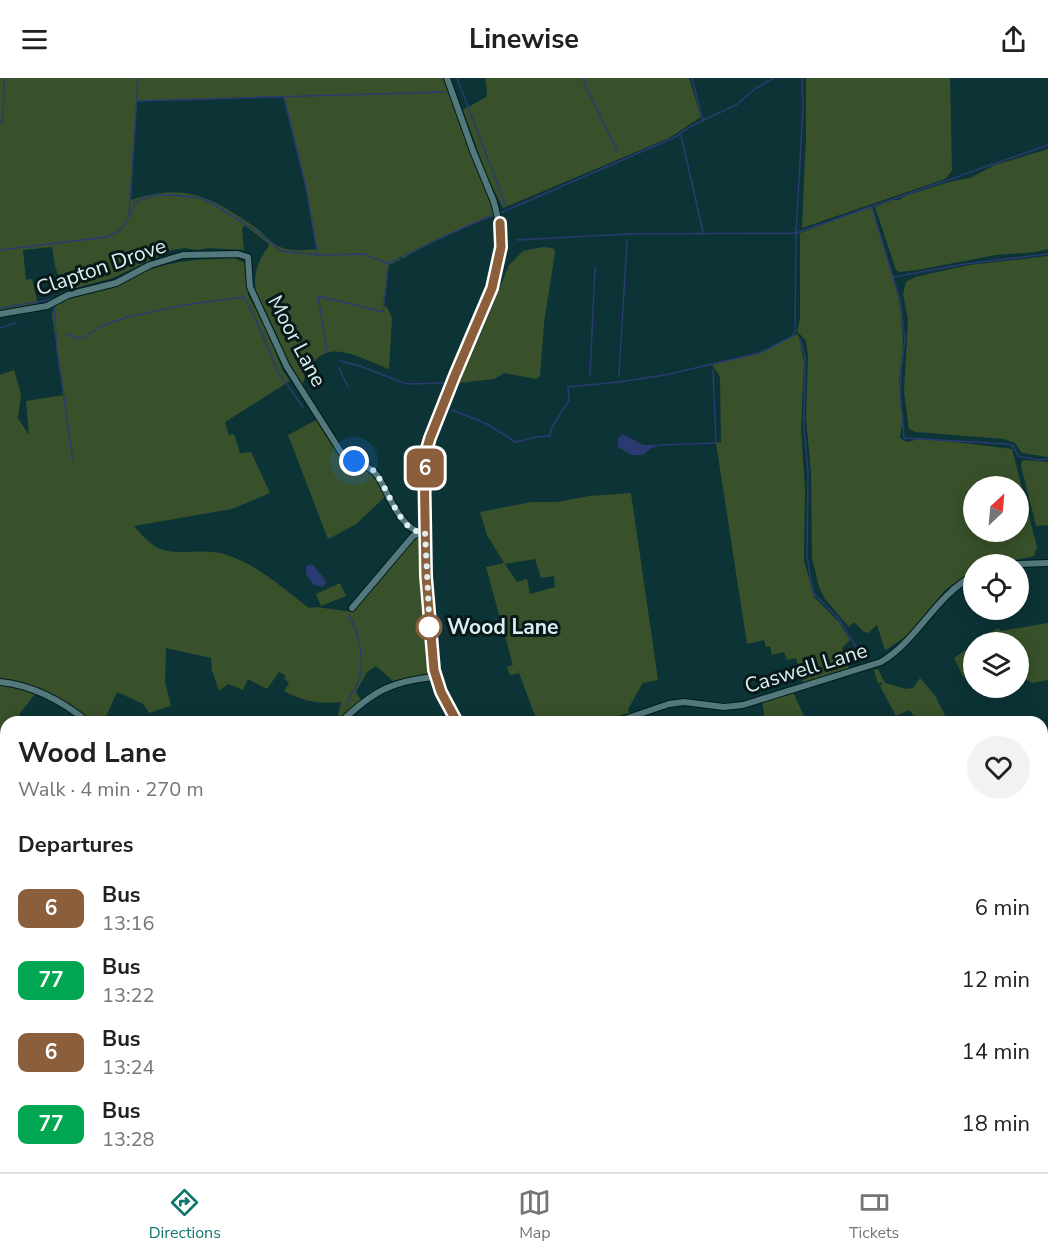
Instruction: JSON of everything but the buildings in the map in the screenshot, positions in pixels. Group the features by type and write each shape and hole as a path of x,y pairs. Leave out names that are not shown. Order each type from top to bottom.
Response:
{"street":[{"path":"447,78 472,151 498,211 501,247 492,288 451,384 424,458 422,533 428,618 435,678 454,716"},
{"name":"Clapton Drove","path":"0,314 47,306 68,295 116,283 150,265 183,255 238,254 248,257"},
{"name":"Moor Lane","path":"248,257 250,287 287,367 341,452 346,458 363,463 374,470 407,526 422,533"},
{"path":"352,608 412,536 422,533"},
{"path":"1029,563 1048,562"},
{"name":"Caswell Lane","path":"634,716 669,704 684,702 724,707 743,705 797,686 881,662 896,653 951,590 963,582"},
{"path":"347,716 360,704 387,686 435,678"},
{"path":"0,682 40,692 65,704 80,716"}],"green space":[{"path":"0,78 443,78 496,215 436,241 402,259 401,256 400,260 389,265 384,306 387,307 392,318 389,369 349,354 327,353 317,358 309,369 302,386 255,289 257,268 269,246 268,243 244,225 242,229 244,250 184,248 172,250 113,278 72,289 69,282 64,283 60,280 52,247 23,250 26,280 32,279 38,305 0,311","holes":["283,96 306,187 316,249 294,250 280,247 239,216 197,196 167,192 131,200 137,101"]},
{"path":"485,78 689,78 701,117 669,138 503,208 487,176 463,110 486,97"},
{"path":"806,78 950,78 952,171 945,179 802,228"},
{"path":"1048,149 1048,249 996,255 917,270 899,272 896,270 875,207 949,182 970,178 995,165"},
{"path":"872,206 901,314 903,345 899,382 903,417 900,438 907,442 919,439 1012,449 1019,476 963,476 963,542 1029,542 1029,516 1037,547 1034,556 1029,557 1029,554 963,554 963,577 945,590 908,637 885,650 877,625 868,633 854,622 849,627 825,599 819,587 812,558 811,473 806,418 808,356 806,341 797,331 800,319 800,233"},
{"path":"543,247 553,248 555,252 544,323 540,376 536,379 504,373 494,379 460,383 460,378 509,265 523,251"},
{"path":"1048,256 1048,457 1022,453 1015,443 1004,439 916,432 909,429 904,392 908,320 903,294 906,282 915,277 969,265"},
{"path":"234,258 245,263 248,295 264,324 283,371 290,381 225,422 229,435 234,434 240,453 251,452 270,493 232,509 134,526 149,542 162,550 212,552 238,559 270,578 309,608 353,612 417,537 420,540 420,592 429,672 393,681 376,666 367,672 356,692 361,700 343,716 338,716 341,702 325,703 305,700 284,691 289,683 284,678 286,676 279,672 267,689 248,679 243,690 228,684 219,691 212,671 211,658 166,648 165,682 171,706 149,713 143,704 117,692 106,716 84,716 65,702 37,687 0,679 0,375 14,370 21,394 18,418 29,435 26,401 64,395 52,315 55,307 60,302 76,295 116,287 143,272 169,264"},
{"path":"797,334 804,362 801,429 805,489 804,560 814,597 839,622 850,640 842,648 849,668 803,683 796,658 787,660 784,652 772,655 770,646 766,647 764,640 747,644 716,443 721,442 720,377 712,365 763,352"},
{"path":"320,418 340,456 351,463 365,467 374,475 386,496 355,525 328,539 288,435"},
{"path":"1022,461 1048,462 1048,525 1036,526 1029,498 1029,476 1024,476"},
{"path":"631,493 658,680 643,683 628,709 629,713 618,716 535,716 519,673 510,675 507,667 513,665 486,567 504,563 487,535 480,512 531,502 557,502 589,496","holes":["535,559 541,578 554,576 555,587 530,594 527,579 517,582 505,564"]},
{"path":"340,583 346,596 321,606 316,594"},
{"path":"1048,623 1048,680 1033,683 1029,681 1029,632 992,632 998,628 1001,631"},
{"path":"963,652 963,677 954,658"},
{"path":"878,669 885,683 906,689 913,688 920,678 934,694 945,716 914,716 909,710 896,716 880,686 881,682 878,684 874,670"},
{"path":"0,685 36,693 19,716 0,716"},
{"path":"792,690 804,716 764,716 762,702"}],"water":[{"path":"623,434 643,445 660,445 643,455 632,455 618,447 618,438"},
{"path":"312,564 326,582 323,587 314,585 306,574 306,566"}],"waterway":[{"path":"0,122 3,122 4,78"},
{"path":"129,215 138,78"},
{"path":"457,78 506,206"},
{"path":"582,78 617,151"},
{"path":"692,78 703,121"},
{"path":"498,214 673,138 693,125 736,105 756,88 774,78"},
{"path":"517,240 628,234 796,233 803,109 802,78"},
{"path":"137,101 444,92"},
{"path":"284,97 306,187 318,255"},
{"path":"681,135 703,232"},
{"path":"452,410 487,424 516,442 550,436 551,429 569,400 568,387 665,375 760,353 791,337 795,332 796,233 1048,145"},
{"path":"0,250 106,237 124,226 137,201 155,195 201,198 259,233 281,251 318,255 364,254 388,264 494,215"},
{"path":"872,208 900,300 905,340 900,394 904,438 1009,444 1013,446 1018,456 1039,460 1048,459"},
{"path":"619,376 627,240"},
{"path":"894,277 965,264 1048,254"},
{"path":"327,352 318,296 383,312 388,265"},
{"path":"590,376 595,267"},
{"path":"67,334 83,338 101,326 127,317 184,305 244,297 278,372 303,407"},
{"path":"0,308 50,300"},
{"path":"54,306 57,349 73,461"},
{"path":"0,328 16,323"},
{"path":"800,339 805,357 804,429 808,471 807,556 811,581 814,594 838,618 863,658"},
{"path":"340,361 407,384 444,383"},
{"path":"339,368 348,387"},
{"path":"660,445 716,443 713,370"},
{"path":"347,705 361,672 359,642 349,616"}],"bus line":[{"name":"6","path":"453,716 435,678 428,618 424,458 455,375 492,288 501,247 500,223"}],"place":[{"name":"Wood Lane","path":"429,627"}],"route":[{"path":"354,461 363,463 374,470 407,526 419,533 425,532 430,635 429,627"}]}
